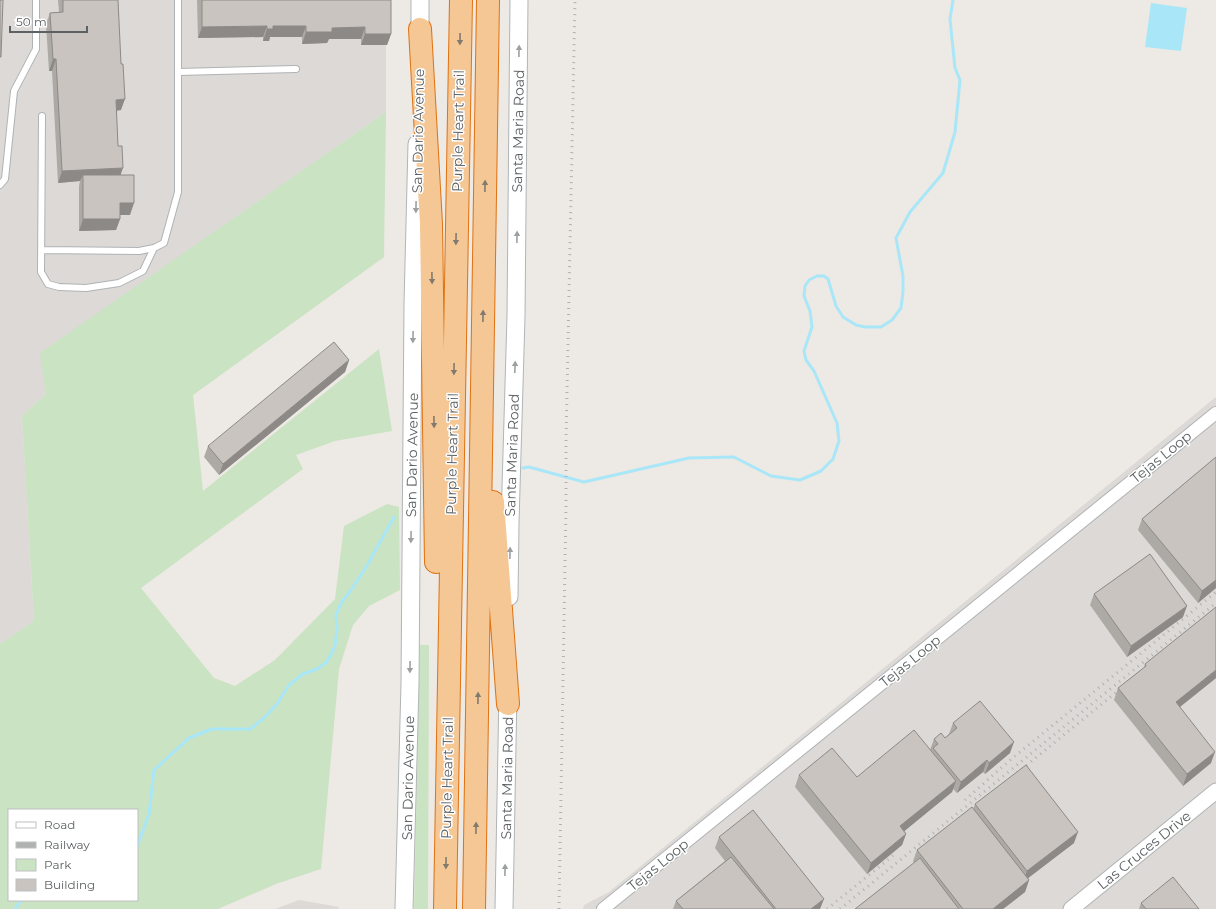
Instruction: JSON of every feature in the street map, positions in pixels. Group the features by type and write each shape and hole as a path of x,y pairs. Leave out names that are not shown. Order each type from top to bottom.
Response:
{"highway":[{"name":"Purple Heart Trail","path":"445,909 460,0"},
{"name":"Purple Heart Trail","path":"474,909 488,0"},
{"path":"420,29 431,224 437,612 448,682"},
{"path":"483,355 508,704"}],"main road":[{"name":"San Dario Avenue","path":"404,909 410,684 414,304 420,0"},
{"name":"Santa Maria Road","path":"504,909 510,523 516,316 519,0"}],"street":[{"name":"Tejas Loop","path":"603,909 1216,413"},
{"name":"Las Cruces Drive","path":"1071,909 1216,791"}],"lane":[{"path":"0,185 5,179 14,91 36,49 36,0"},
{"path":"42,250 139,251 154,248 164,243 178,192 178,0"},
{"path":"178,72 296,68"},
{"path":"42,116 41,272 48,284 59,287 86,288 119,283 143,271 154,248"}],"shaded area":[{"path":"0,0 386,0 386,112 41,353 46,394 22,416 34,621 0,644"},
{"path":"1216,397 1216,909 583,909 584,905 609,892"},
{"path":"299,900 339,907 338,909 275,909"}],"green space":[{"path":"386,112 384,257 193,395 203,491 379,349 392,431 335,441 296,455 303,469 141,588 214,678 235,686 275,660 335,599 344,526 387,504 399,507 400,590 369,606 353,625 339,669 321,869 276,884 218,909 0,909 0,644 34,621 22,416 46,394 40,353"},
{"path":"420,645 429,645 428,909 414,909"}],"water":[{"path":"1151,3 1187,8 1181,51 1145,47"}],"building":[{"path":"0,0 3,0 1,57 0,57"},
{"path":"63,0 118,0 121,64 123,64 125,99 116,100 118,146 122,146 123,168 62,171 56,59 53,59 50,13 63,12"},
{"path":"202,0 391,0 391,34 365,34 365,27 332,28 332,32 306,32 306,26 273,26 273,29 267,29 267,26 202,27"},
{"path":"83,175 134,175 134,203 120,203 120,219 83,219"},
{"path":"334,342 349,360 223,464 208,446"},
{"path":"1216,457 1216,580 1202,591 1142,519"},
{"path":"1150,554 1187,606 1131,646 1094,594"},
{"path":"1216,607 1216,670 1176,702 1215,752 1187,774 1118,688 1146,666 1145,664"},
{"path":"980,701 1014,742 989,763 987,760 961,782 933,748 938,744 934,739 941,733 945,738 957,728 953,723"},
{"path":"914,730 956,781 900,826 906,834 871,863 799,775 832,748 857,777"},
{"path":"1026,765 1078,832 1027,871 975,804"},
{"path":"972,807 1029,880 993,909 963,909 917,850"},
{"path":"753,810 824,899 811,909 776,909 719,837"},
{"path":"731,857 774,909 683,909 676,901"},
{"path":"920,858 959,909 855,909"},
{"path":"1173,877 1199,909 1146,909 1141,903"}],"waterway":[{"path":"523,468 529,467 584,482 689,458 734,457 771,476 800,480 821,471 833,459 839,441 837,423 814,371 806,360 804,351 812,327 810,311 804,296 805,286 809,280 817,276 824,276 828,279 836,306 843,317 856,325 865,327 881,327 892,320 901,308 903,276 896,238 910,212 943,173 955,132 960,80 955,68 950,19 953,0"},
{"path":"138,844 149,814 154,770 189,738 212,729 250,729 264,718 277,704 289,685 303,674 317,669 327,662 335,646 337,630 336,615 341,603 366,567 394,517"},
{"path":"15,909 20,901"}],"railway":[{"path":"559,909 566,441 575,0"},
{"path":"965,800 1009,761 1216,592"},
{"path":"840,909 1216,603"},
{"path":"1017,773 1124,686"},
{"path":"827,909 895,854"}]}
